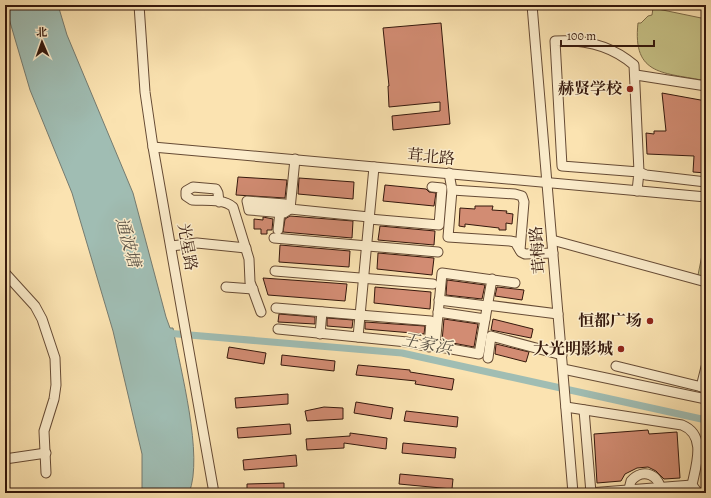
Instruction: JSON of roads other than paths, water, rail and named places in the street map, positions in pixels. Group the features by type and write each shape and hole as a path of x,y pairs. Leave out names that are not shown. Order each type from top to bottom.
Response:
{"street":[{"name":"光星路","path":"139,5 145,92 214,493"},
{"name":"茸梅路","path":"532,5 573,493"},
{"path":"638,191 639,172 636,75 634,65 622,55 605,46 572,40 555,41 562,166 639,172 646,175 706,182"},
{"path":"636,75 706,86"},
{"name":"茸北路","path":"154,147 706,197"},
{"path":"290,210 295,160"},
{"path":"358,337 374,167"},
{"path":"449,174 452,190 448,237 515,242 520,250 525,254 554,253"},
{"path":"290,210 285,204 247,201 249,210 284,213 290,210 439,225 442,188 432,187"},
{"path":"452,190 515,194 522,196 524,202 520,250"},
{"path":"219,202 229,204 233,207 246,248 253,289 260,312"},
{"path":"280,212 276,234 367,246 438,252"},
{"path":"552,240 706,282"},
{"path":"171,246 197,243 246,248"},
{"path":"275,271 433,284"},
{"path":"5,273 35,306 42,319 55,358 56,385 54,399 44,431 46,473"},
{"path":"492,279 479,354 435,346 442,273 492,279 515,283"},
{"path":"226,287 253,289"},
{"path":"439,300 558,314"},
{"path":"276,308 431,321 429,347 408,342 278,329"},
{"path":"320,334 322,312"},
{"path":"438,312 485,318"},
{"path":"488,358 491,336 562,355"},
{"path":"616,366 703,387 706,367"},
{"path":"563,374 673,391 706,399"},
{"path":"673,391 675,380"},
{"path":"565,405 584,410 682,425 690,428 695,434 697,442 697,455 692,485 698,493"},
{"path":"584,410 590,493 661,490 692,485"},
{"path":"5,459 46,453"},
{"path":"628,492 631,480 639,474 644,473 653,476 660,483 661,490"},
{"path":"644,473 645,491"}],"water":[{"name":"通波塘","path":"5,5 58,5 67,35 133,193 166,317 170,328 173,328 185,388 194,457 193,477 189,493 142,493 142,454 113,331 72,193 30,90"}],"waterway":[{"name":"王家浜","path":"166,333 402,353 706,420"}],"place":[{"name":"赫贤学校","path":"630,89"},
{"name":"恒都广场","path":"650,321"},
{"name":"大光明影城","path":"621,349"}]}
